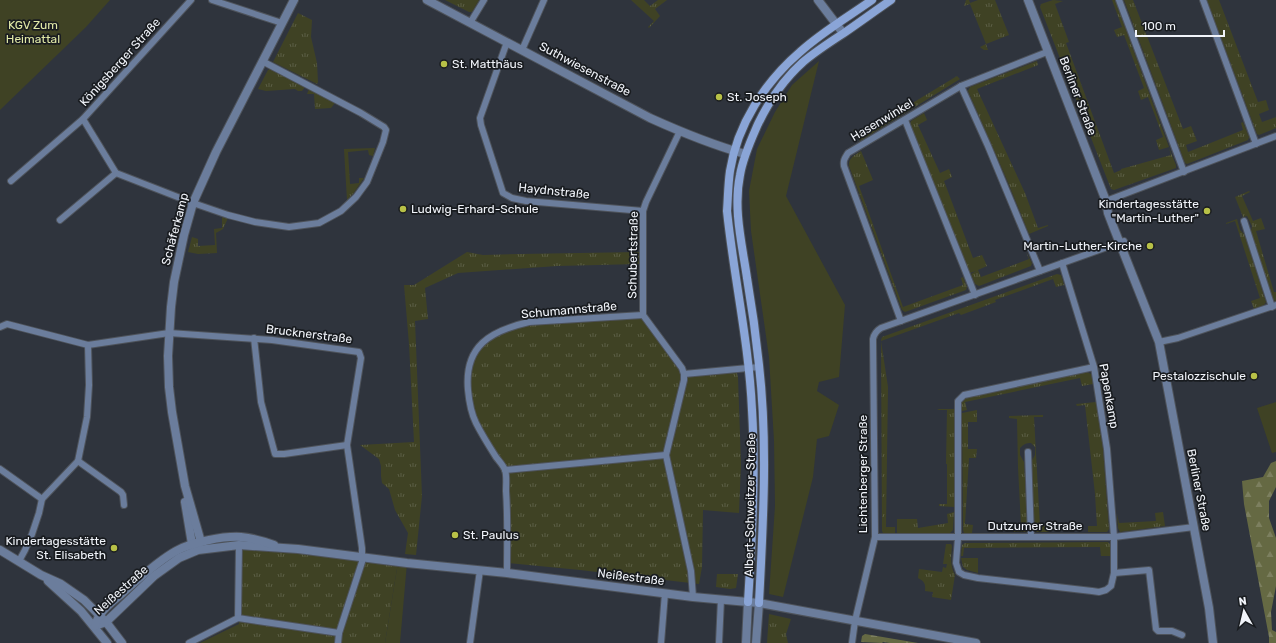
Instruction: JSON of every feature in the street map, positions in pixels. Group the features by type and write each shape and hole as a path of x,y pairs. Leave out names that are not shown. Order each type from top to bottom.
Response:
{"main road":[{"name":"Albert-Schweitzer-Straße","path":"748,602 754,490 752,411 749,368 727,211 730,170 735,152 750,114 772,80 800,51 872,0"},
{"name":"Albert-Schweitzer-Straße","path":"759,603 764,489 763,410 760,367 740,234 738,211 740,178 745,154 768,104 780,86 803,62 823,46 891,0"}],"street":[{"name":"Königsberger Straße","path":"116,173 83,119 191,0"},
{"path":"212,0 282,23"},
{"name":"Schäferkamp","path":"201,542 185,486 169,387 169,333 174,282 184,234 193,203 216,152 294,0"},
{"name":"Suthwiesenstraße","path":"427,0 650,118 735,152"},
{"path":"470,23 484,0"},
{"path":"522,50 544,0"},
{"path":"818,0 843,33"},
{"path":"1120,0 1184,172"},
{"path":"1203,0 1256,144"},
{"name":"Berliner Straße","path":"1030,1 1047,52 1106,201 1108,214 1122,242 1159,328 1159,342 1210,608 1213,643"},
{"name":"Haydnstraße","path":"507,42 480,118 503,193 512,198 526,201 643,211"},
{"name":"Hasenwinkel","path":"901,321 843,161 848,153 961,86 1047,52"},
{"path":"60,220 116,173 193,203 228,215 255,222 289,227 319,222 341,211 356,197 367,182 383,142 386,130 384,127 361,113 262,61"},
{"path":"961,86 988,146 1040,271"},
{"path":"11,181 83,119"},
{"path":"905,120 975,295"},
{"name":"Schubertstraße","path":"680,131 643,211 643,315 674,356 684,374"},
{"path":"1106,201 1276,136"},
{"path":"735,152 745,154"},
{"path":"1159,342 1178,338 1274,306 1244,221"},
{"path":"901,321 1122,242"},
{"name":"Papenkamp","path":"1062,263 1094,367 1108,449 1114,537 1114,573"},
{"name":"Schumannstraße","path":"505,470 489,446 476,422 470,402 467,378 471,360 478,348 494,334 504,329 529,322 643,315"},
{"name":"Lichtenberger Straße","path":"852,643 855,621 875,537 873,339 876,331 901,321"},
{"path":"0,327 7,324 88,345 89,385 87,417 78,461 42,499 32,534 19,561"},
{"name":"Brucknerstraße","path":"88,345 169,333 254,338 359,352 361,358 347,445 362,548 362,562 339,632 338,643"},
{"path":"254,338 261,402 275,454 347,445"},
{"path":"693,597 691,571 666,455 684,380 684,374 760,367"},
{"path":"1094,367 964,395 958,401 958,538 956,563 959,572 964,575 978,578 1099,592 1106,590 1111,586 1114,573 1149,570 1156,629 1158,631 1172,631 1182,635"},
{"path":"1028,452 1031,537"},
{"path":"507,573 507,510 505,470 666,455"},
{"path":"78,461 121,492 124,505"},
{"path":"0,469 42,499"},
{"name":"Schäferkamp","path":"185,486 184,496 195,547"},
{"name":"Dutzumer Straße","path":"875,537 1114,537 1194,527"},
{"name":"Neißestraße","path":"201,542 240,537 257,539 280,548"},
{"path":"195,547 201,542"},
{"path":"238,618 239,546"},
{"name":"Neißestraße","path":"195,547 154,576 106,622 95,626 96,619 100,615 159,562 177,550 195,547 239,546 280,548 507,573 693,597 759,603 976,643"},
{"path":"0,550 67,588 88,603 106,622 122,643"},
{"path":"470,643 480,570"},
{"path":"42,575 79,608 108,643"},
{"path":"661,643 665,593"},
{"path":"718,643 721,599"},
{"name":"Albert-Schweitzer-Straße","path":"746,643 748,602"},
{"name":"Albert-Schweitzer-Straße","path":"756,643 759,603"},
{"path":"189,643 238,618 339,632"}],"green space":[{"name":"KGV Zum Heimattal","path":"0,0 110,0 86,27 0,110"},
{"path":"445,0 479,0 472,12 469,12"},
{"path":"631,0 644,0 650,6 658,0 667,0 655,9 660,16 649,28 648,27 654,21"},
{"path":"966,0 969,0 970,3 978,0 995,0 1009,35 986,44 970,4 964,6"},
{"path":"1053,0 1063,1 1055,4 1069,42 1066,43 1114,173 1121,169 1171,155 1169,148 1176,168 1114,190 1111,189 1040,7 1041,4"},
{"path":"1112,0 1115,0 1169,147 1159,150 1156,140 1163,137 1148,97 1141,100 1138,91 1144,88 1124,35 1117,37 1114,30 1122,27"},
{"path":"1124,0 1133,0 1183,129 1191,126 1197,141 1186,145 1188,152 1243,130 1241,123 1243,122 1249,137 1248,140 1187,164 1185,163"},
{"path":"1207,0 1219,0 1258,102 1266,100 1269,110 1259,114 1262,122 1276,117 1276,128 1259,135 1257,134"},
{"path":"298,13 312,20 311,37 317,63 317,84 273,62"},
{"path":"986,44 988,50 984,50 980,47"},
{"path":"819,61 786,196 845,305 839,377 819,382 817,391 839,405 829,436 817,439 813,477 783,597 769,594 775,506 774,441 769,357 751,231 749,191 757,149 775,112 792,85"},
{"path":"1037,61 1038,65 977,89 1025,193 1038,228 1048,225 1029,234 968,91 970,87"},
{"path":"270,69 305,87 302,91 295,89 266,91 258,89 268,70"},
{"path":"957,76 960,79 860,141 853,131 854,129 858,136"},
{"path":"309,89 335,103 331,108 315,109 314,94 307,94"},
{"path":"924,113 927,120 918,125 940,173 949,169 952,177 944,181 973,258 982,255 987,266 978,270 981,277 1029,259 1026,252 1032,263 1031,266 979,286 975,284 971,274 976,271 970,273 910,124 911,121"},
{"path":"375,148 373,156 369,155 368,150 348,152 350,184 359,183 359,178 364,178 347,200 344,149"},
{"path":"861,151 873,180 859,186 903,307 963,285 961,278 963,277 967,287 966,290 905,312 902,310 849,166 849,163 854,155"},
{"path":"1249,191 1250,192 1242,196 1253,221 1261,218 1265,229 1256,231 1274,292 1276,292 1276,301 1273,300 1251,231 1252,226 1247,216 1243,217 1235,197"},
{"path":"222,217 228,218 223,229 216,233 217,253 198,254 188,252 192,237 198,239 198,246 215,245 214,229 222,228"},
{"path":"1237,219 1240,230 1244,234 1266,302 1264,305 1254,309 1251,301 1260,298 1235,221 1226,224"},
{"path":"467,252 483,255 639,252 639,264 557,266 458,273 425,288 428,319 415,321 422,496 416,555 405,554 408,533 395,510 389,489 382,483 379,459 360,445 414,442 409,344 404,285 414,285"},
{"path":"1057,274 1061,275 1064,285 1056,287 1053,279 995,300 996,302 961,315 959,313 881,341 882,337"},
{"path":"643,315 685,374 736,369 738,377 741,464 739,513 703,510 702,567 699,584 507,563 505,470 489,446 469,402 471,360 494,333 529,322"},
{"path":"881,341 888,387 886,527 895,527 895,533 883,533 882,531"},
{"path":"1087,372 1091,374 1093,384 1082,386 1080,378 965,402 967,410 962,411 962,402 965,398"},
{"path":"1096,402 1103,449 1109,529 1107,532 1088,532 1088,526 1097,526 1095,494 1085,405 1077,406 1076,404"},
{"path":"1276,402 1276,452 1272,453 1257,408"},
{"path":"937,409 954,409 954,507 939,506 939,504 947,504 947,410"},
{"path":"977,410 977,422 968,422 968,449 977,449 976,458 969,458 965,524 973,525 972,533 964,533 962,413"},
{"path":"1043,415 1043,417 1034,417 1040,526 1049,526 1049,532 1036,532 1035,530 1031,462 1035,455 1035,447 1031,443 1028,443 1020,448 1020,455 1024,462 1028,530 1026,532 1013,532 1013,526 1021,525 1017,419 1009,418 1009,416"},
{"path":"1276,461 1276,487 1269,501 1269,518 1276,538 1276,586 1271,612 1272,630 1276,632 1276,643 1269,643 1244,504 1242,481 1263,477 1271,463"},
{"path":"954,512 953,530 950,533 897,533 897,519 917,519 918,528 948,523 947,514"},
{"path":"1163,512 1165,526 1120,532 1118,528 1117,514 1119,523 1156,521 1155,513"},
{"path":"1108,542 1111,545 1111,556 1101,556 1100,547 964,548 963,556 961,556 962,545 965,543"},
{"path":"946,544 951,544 952,546 951,557 953,572 955,575 951,600 932,597 933,592 925,591 924,583 918,578 919,569 942,572 943,567 946,568 947,564 943,564"},
{"path":"239,545 398,562 385,643 200,643 239,624"},
{"path":"961,558 978,558 978,573 967,570 963,567"},
{"path":"398,562 407,563 400,643 385,643"},
{"path":"717,574 738,574 736,588 730,589 716,587"},
{"path":"769,614 791,619 786,634 788,643 767,643"},
{"path":"865,634 918,643 861,642 862,636"}],"place":[{"name":"St. Matthäus","path":"444,64"},
{"name":"St. Joseph","path":"719,97"},
{"name":"Ludwig-Erhard-Schule","path":"403,209"},
{"name":"Kindertagesstätte \"Martin-Luther\"","path":"1207,211"},
{"name":"Martin-Luther-Kirche","path":"1150,246"},
{"name":"Pestalozzischule","path":"1254,376"},
{"name":"St. Paulus","path":"455,535"},
{"name":"Kindertagesstätte St. Elisabeth","path":"114,548"}]}
